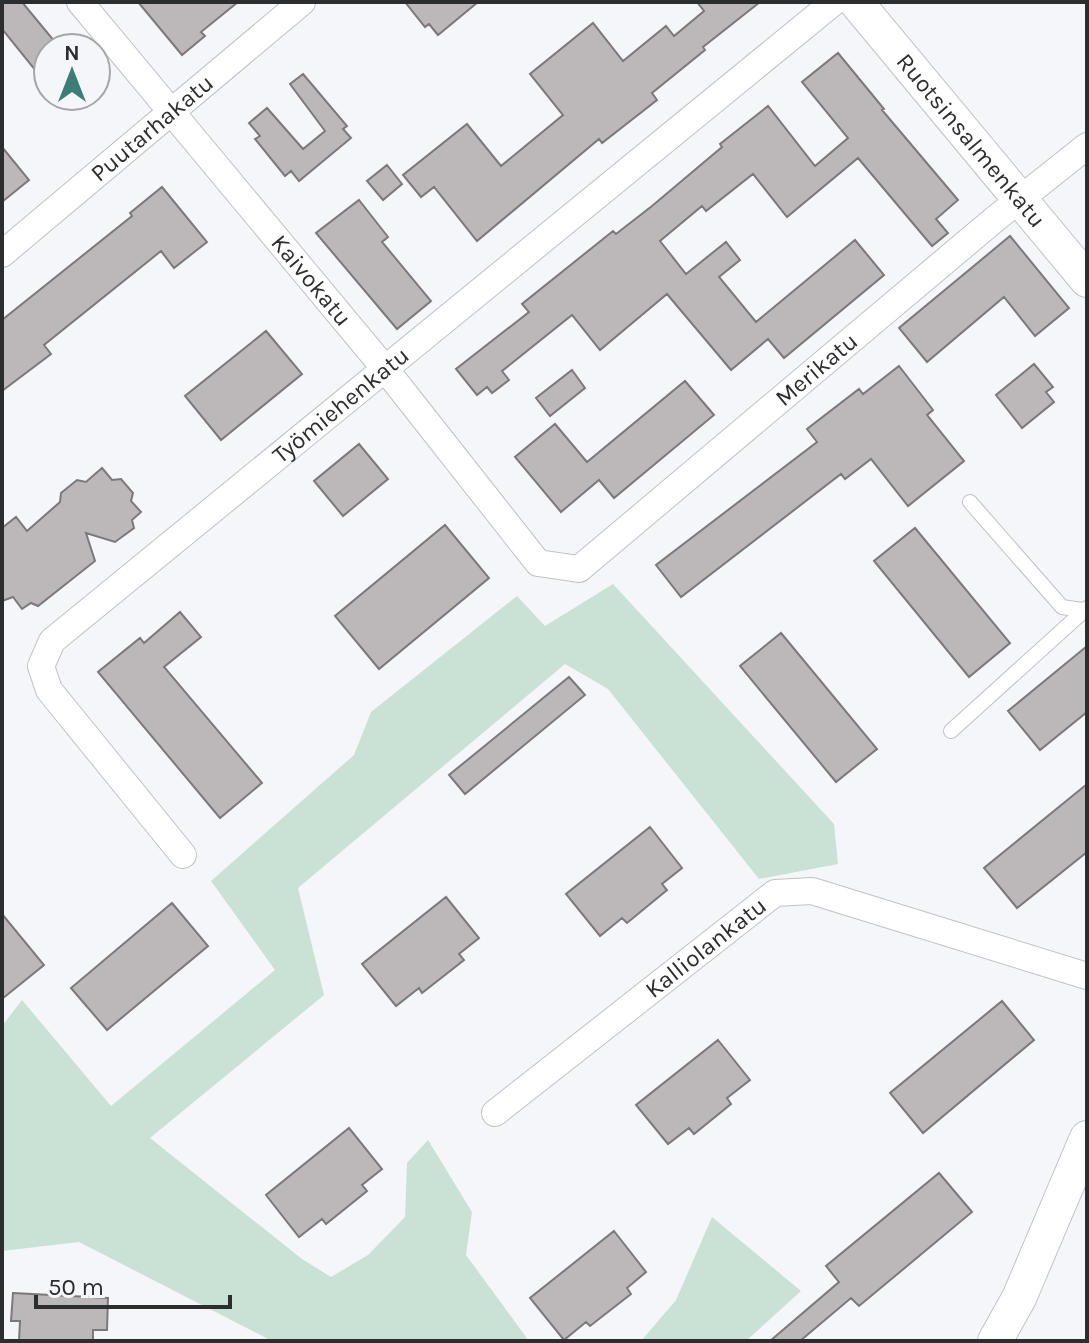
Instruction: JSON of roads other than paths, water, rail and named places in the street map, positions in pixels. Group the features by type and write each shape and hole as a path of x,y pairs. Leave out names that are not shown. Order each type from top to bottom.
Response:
{"street":[{"name":"Kaivokatu","path":"80,2 386,370 538,563"},
{"name":"Puutarhakatu","path":"2,254 302,2"},
{"name":"Työmiehenkatu","path":"183,855 49,690 41,666 52,641 834,2"},
{"name":"Ruotsinsalmenkatu","path":"856,2 1087,280"},
{"name":"Merikatu","path":"538,563 579,569 1019,199 1087,146"},
{"name":"Kalliolankatu","path":"495,1113 775,893 812,891 1087,976"},
{"path":"995,1341 1019,1298 1087,1138"}],"lane":[{"path":"970,502 1062,607 1085,609"},
{"path":"951,731 1085,609"}]}
